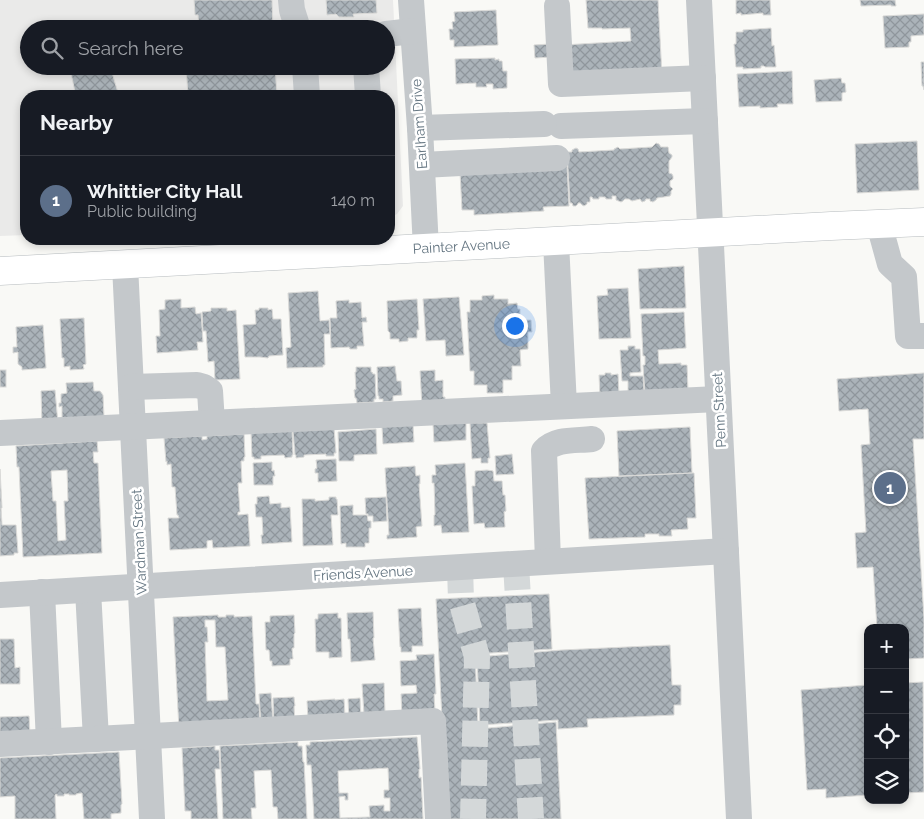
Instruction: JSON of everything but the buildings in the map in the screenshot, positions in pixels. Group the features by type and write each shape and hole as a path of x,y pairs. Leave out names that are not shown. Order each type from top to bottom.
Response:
{"main road":[{"name":"Painter Avenue","path":"0,272 924,222"}],"street":[{"path":"291,0 295,20"},
{"name":"Earlham Drive","path":"411,0 426,249"},
{"name":"Penn Street","path":"699,0 739,819"},
{"path":"556,6 561,84 703,78"},
{"path":"395,33 413,31"},
{"path":"306,75 307,90"},
{"path":"367,75 368,90"},
{"path":"420,128 705,121"},
{"path":"422,165 557,158"},
{"path":"879,224 890,264 904,277 908,336 924,336"},
{"path":"556,242 564,406"},
{"name":"Wardman Street","path":"125,265 152,819"},
{"path":"131,387 196,385 204,387 210,391 212,423"},
{"path":"0,433 718,399"},
{"path":"548,561 544,451 548,446 557,442 592,439"},
{"name":"Friends Avenue","path":"0,595 726,551"},
{"path":"88,590 96,739"},
{"path":"42,592 49,742"},
{"path":"0,744 433,721 438,819"}],"shaded area":[{"path":"0,0 393,0 394,20 20,20 20,75 395,75 395,41 403,206 397,214 395,215 395,90 20,90 20,235 0,236"}],"tunnel":[{"path":"516,564 531,819"},
{"path":"460,567 461,600 477,657 473,819"}],"place":[{"name":"Whittier City Hall","path":"890,488"}]}
